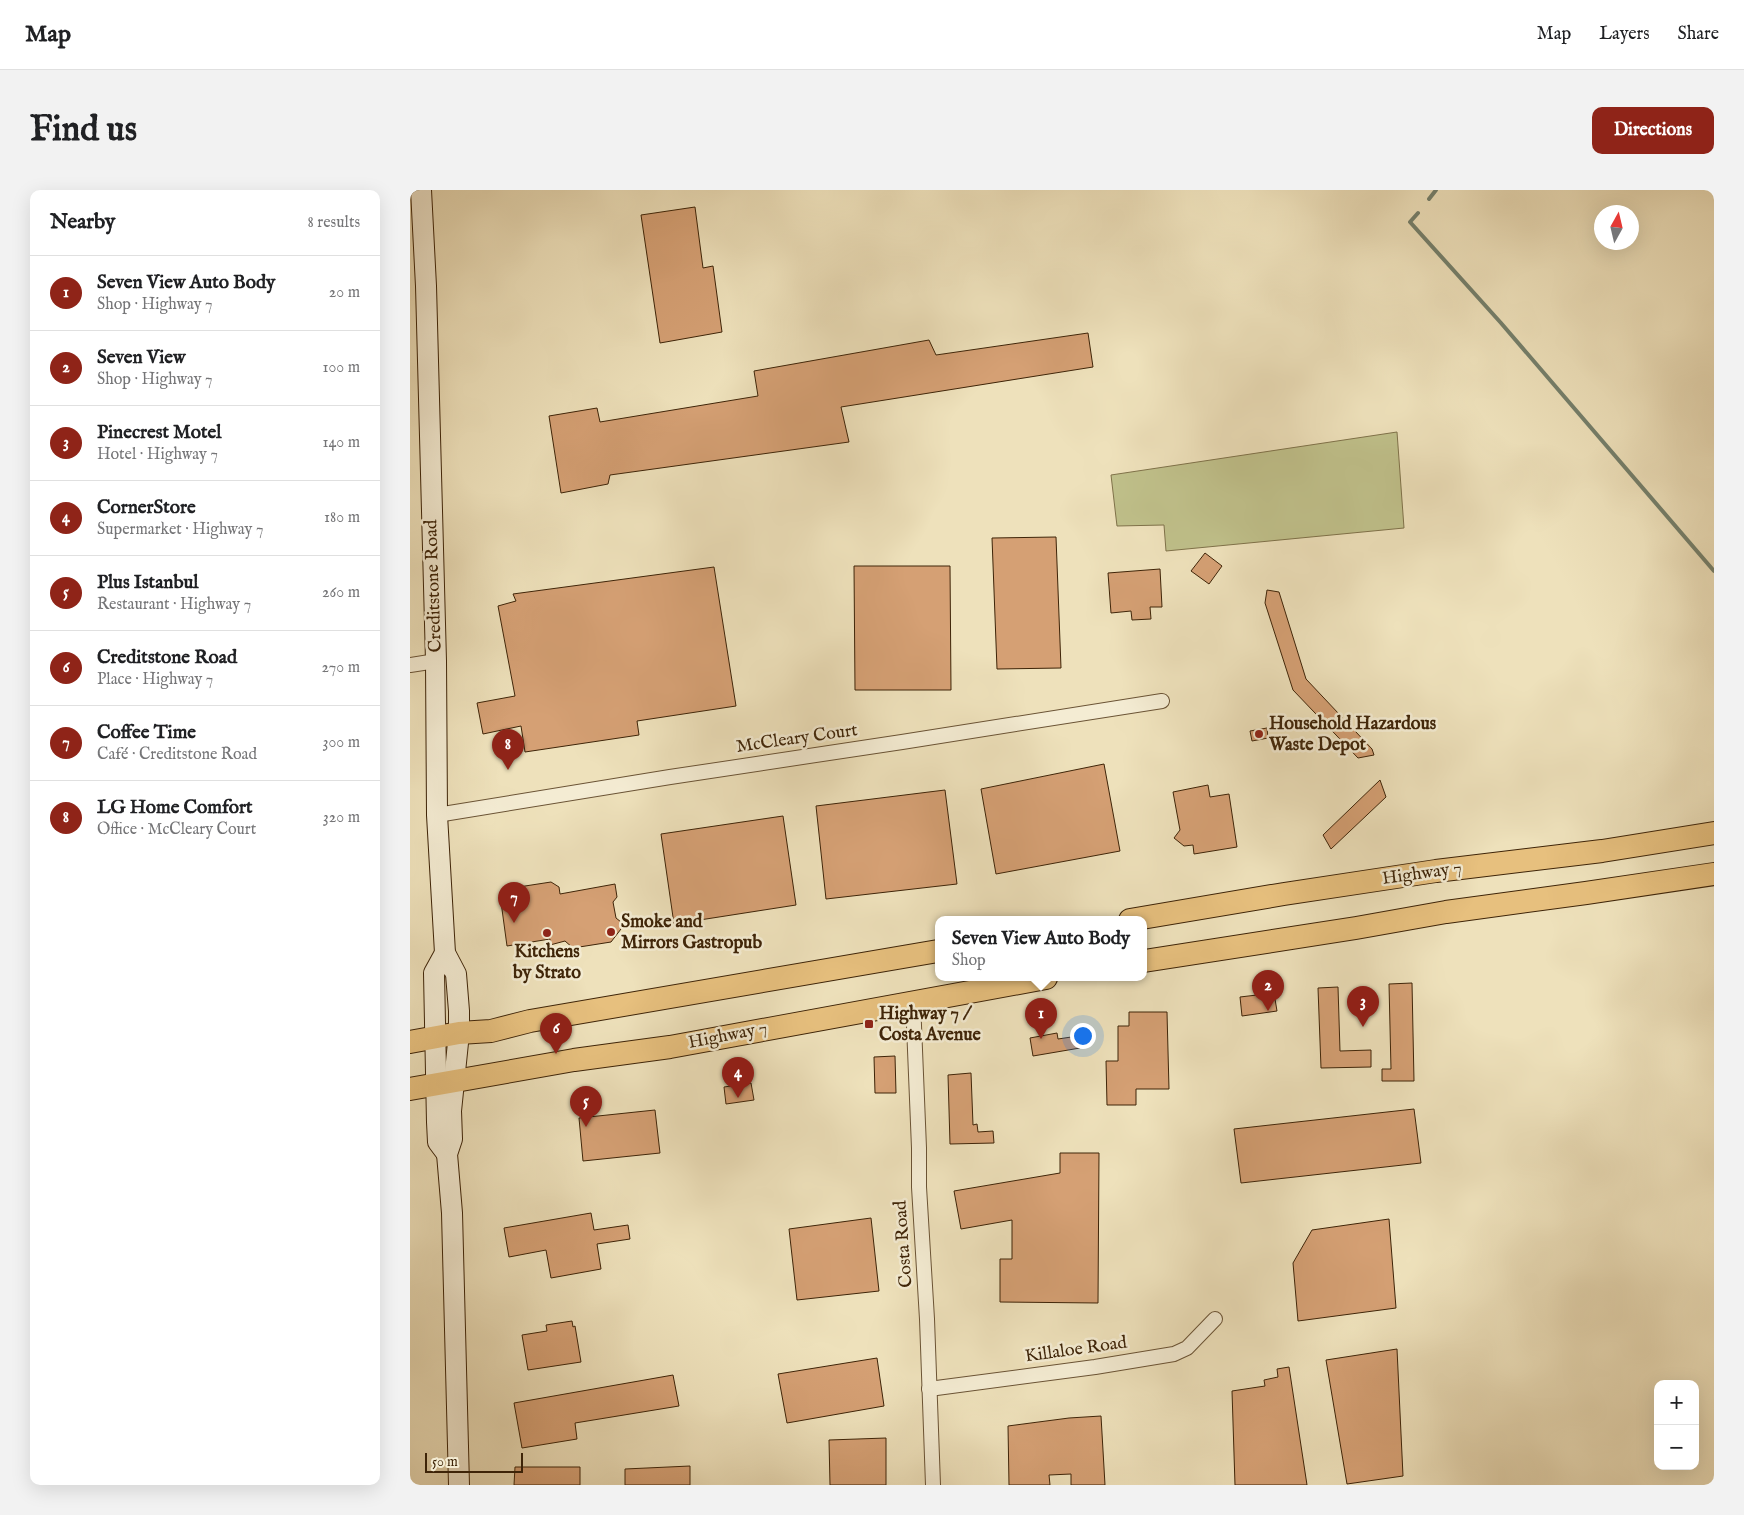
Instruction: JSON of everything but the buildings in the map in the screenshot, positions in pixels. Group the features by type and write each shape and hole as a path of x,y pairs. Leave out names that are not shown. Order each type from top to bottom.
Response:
{"main road":[{"name":"Highway 7","path":"1147,917 1427,872 1602,851 1714,833"},
{"path":"1147,961 1446,912 1586,894 1714,874"},
{"path":"410,1042 459,1033 491,1031 540,1019 935,952"},
{"name":"Highway 7","path":"410,1089 574,1060 670,1047 1029,981"}],"street":[{"name":"Creditstone Road","path":"421,190 426,286 436,660 437,815 445,953 456,974 459,1011 459,1033 445,1084 438,1142 446,1154 452,1213 459,1485"},
{"path":"410,665 436,660"},
{"name":"McCleary Court","path":"437,815 661,778 1162,701"},
{"name":"Creditstone Road","path":"445,953 434,973 435,1037 445,1084"},
{"name":"Costa Road","path":"914,1001 919,1187 927,1319 933,1485"},
{"name":"Killaloe Road","path":"929,1389 1095,1367 1174,1354 1187,1348 1215,1319"}],"green space":[{"path":"1397,432 1404,528 1166,551 1164,525 1117,526 1111,475"}],"waterway":[{"path":"1429,199 1436,190"},
{"path":"1418,213 1410,222 1501,323 1714,571"}],"place":[{"name":"Household Hazardous Waste Depot","path":"1259,734"},
{"name":"LG Home Comfort","path":"508,770"},
{"name":"Coffee Time","path":"514,923"},
{"name":"Smoke and Mirrors Gastropub","path":"611,932"},
{"name":"Kitchens by Strato","path":"547,933"},
{"name":"Seven View","path":"1268,1011"},
{"name":"Highway 7 / Costa Avenue","path":"869,1024"},
{"name":"Pinecrest Motel","path":"1363,1027"},
{"name":"Seven View Auto Body","path":"1041,1039"},
{"name":"Creditstone Road","path":"556,1054"},
{"name":"CornerStore","path":"738,1098"},
{"name":"Plus Istanbul","path":"586,1127"}]}
